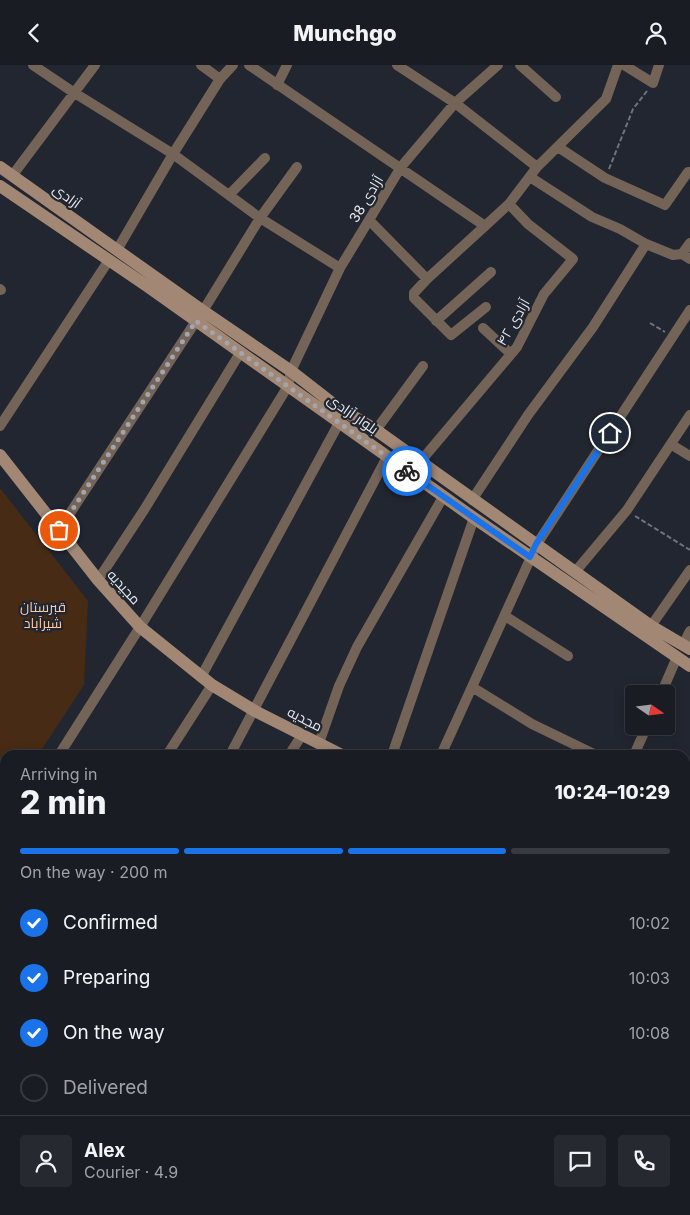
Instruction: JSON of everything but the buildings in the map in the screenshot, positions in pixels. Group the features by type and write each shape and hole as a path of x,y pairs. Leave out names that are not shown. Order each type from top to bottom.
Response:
{"street":[{"path":"33,65 173,154 260,218 340,269"},
{"path":"12,175 95,65"},
{"path":"201,65 220,79"},
{"path":"0,426 113,255 220,79 233,65"},
{"path":"249,65 485,226"},
{"path":"277,85 287,65"},
{"path":"397,65 455,103 538,167"},
{"name":"آزادی 38","path":"288,386 291,371 340,269 401,167 455,103 498,65"},
{"path":"520,65 556,97"},
{"path":"486,307 451,335 413,296 427,279 509,204 538,167 606,99 618,65"},
{"path":"624,65 653,83 659,65"},
{"path":"558,147 605,178 665,205 689,170"},
{"path":"229,195 265,158"},
{"name":"آزادی","path":"0,167 113,255"},
{"path":"59,530 199,316 260,218 297,167"},
{"path":"530,177 592,217 620,229 646,244 673,255 686,257 690,243"},
{"name":"بلوار آزادی","path":"1,190 113,255 199,316 291,371 336,406 376,430 651,626 686,647"},
{"name":"آزادی ۴۲","path":"420,462 517,347 544,294 573,259 528,225 509,204"},
{"path":"369,220 427,279"},
{"path":"472,500 528,415 593,327 646,244"},
{"path":"436,321 491,273"},
{"path":"443,750 536,544 690,310"},
{"name":"بلوار آزادی","path":"199,316 240,353 443,497 690,666"},
{"path":"484,327 511,354"},
{"path":"98,580 144,510 240,353"},
{"path":"376,430 423,366"},
{"path":"62,750 288,386"},
{"path":"568,583 575,572 627,511 690,415"},
{"path":"355,434 363,422"},
{"path":"201,677 339,423"},
{"path":"672,445 690,457"},
{"name":"مجیدیه","path":"0,455 98,580 140,627 201,677 254,711"},
{"path":"233,750 388,457"},
{"path":"319,743 339,686 357,647 443,497"},
{"path":"394,750 474,518"},
{"path":"651,626 690,571"},
{"path":"505,616 568,656"},
{"path":"665,685 677,657 686,647 690,631"},
{"path":"170,750 212,685"},
{"path":"472,687 532,724 586,750"},
{"name":"مجدیه","path":"254,711 332,750"},
{"path":"292,750 302,735"},
{"path":"636,750 643,735"}],"path":[{"path":"605,178 633,109 653,83"},
{"path":"650,323 673,338"},
{"path":"627,511 690,550"}],"green space":[{"name":"قبرستان شیرآباد","path":"0,488 88,601 84,685 41,750 0,750"}],"way so far":[{"path":"59,530 196,321 407,471"}],"route":[{"path":"407,471 530,557 536,544 610,433"}]}
